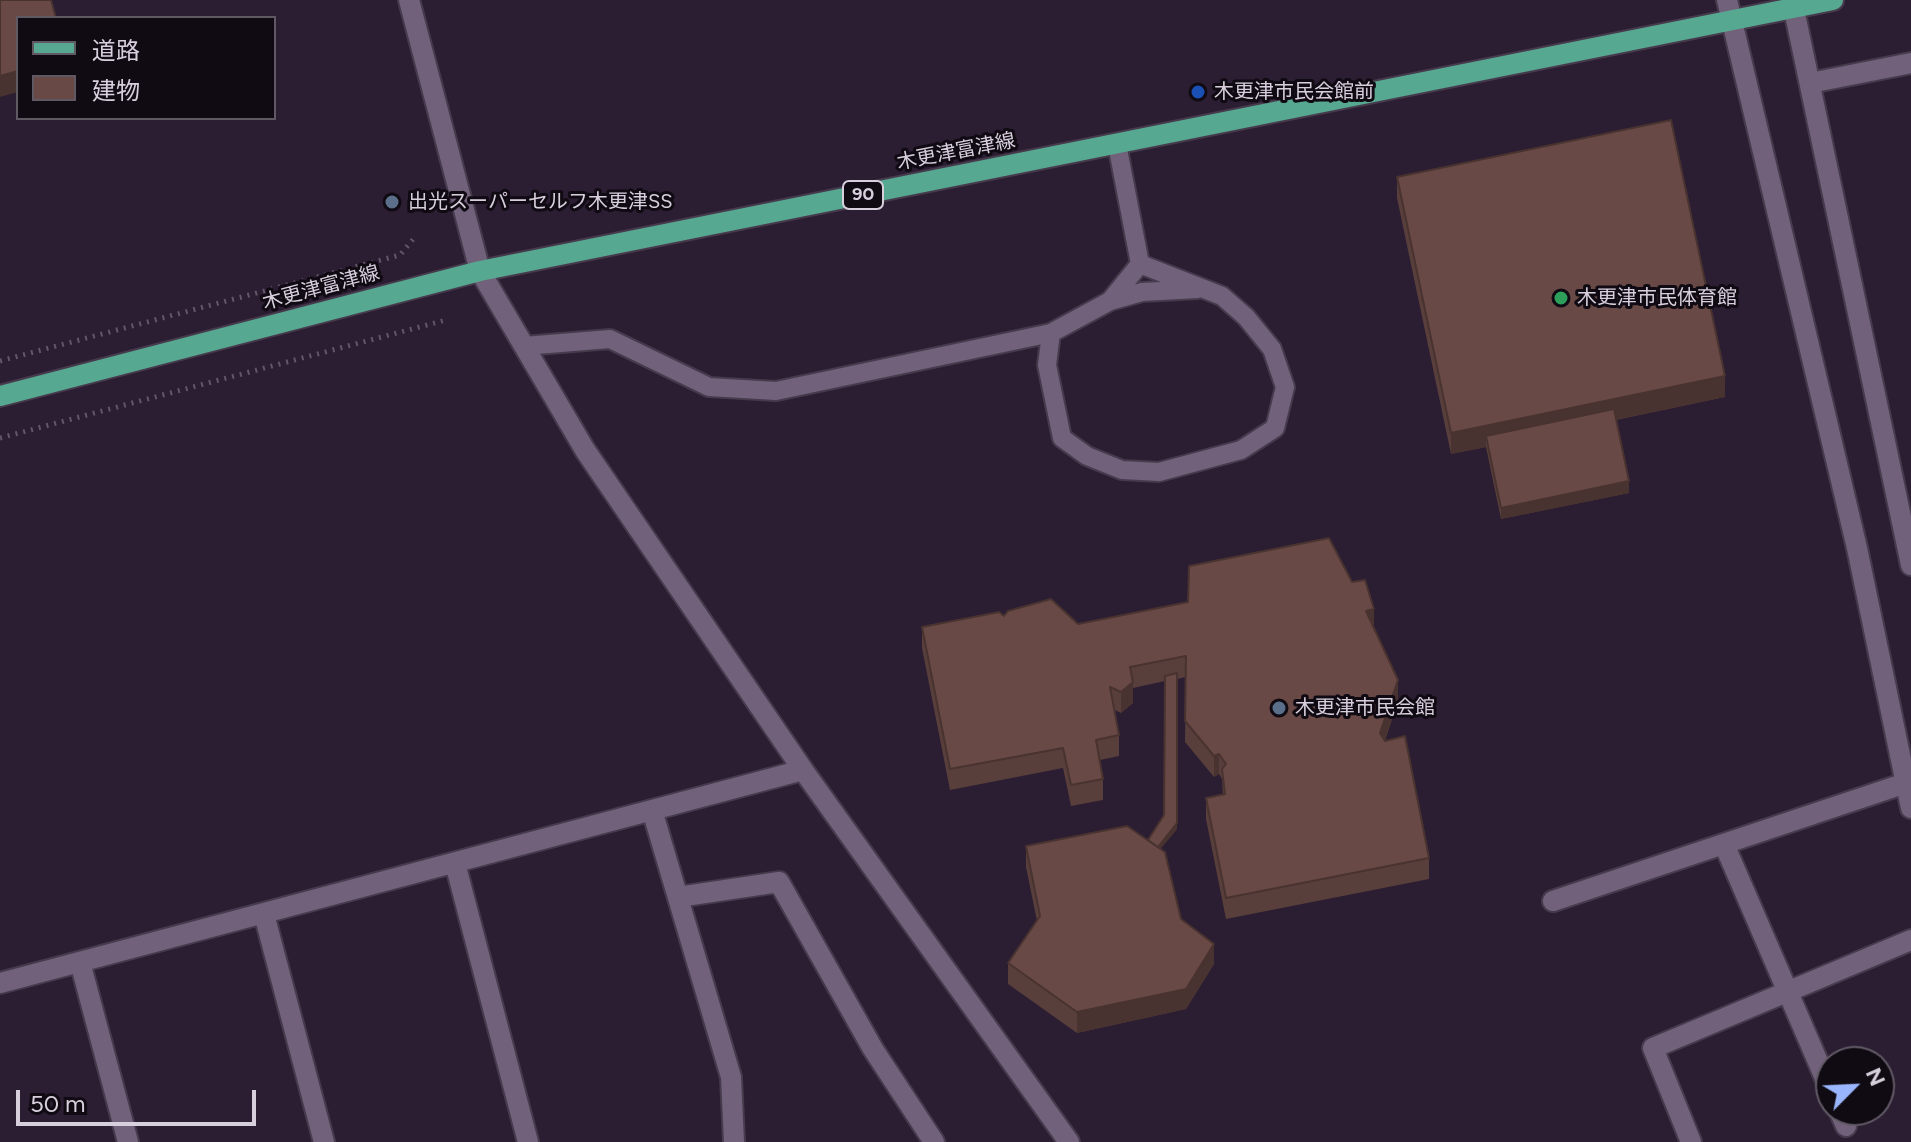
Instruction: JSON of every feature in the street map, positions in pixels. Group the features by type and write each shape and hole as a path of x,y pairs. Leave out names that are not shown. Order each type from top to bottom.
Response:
{"main road":[{"name":"木更津富津線","path":"0,396 480,271 1117,144 1729,9 1833,0"}],"street":[{"path":"409,0 480,271 585,450 803,770 1069,1142"},
{"path":"1792,3 1906,513 1911,565"},
{"path":"1729,9 1857,548 1911,808"},
{"path":"1810,83 1911,63"},
{"path":"0,983 803,770"},
{"path":"1553,901 1906,783"},
{"path":"652,810 731,1077 734,1142"},
{"path":"1724,844 1815,1055"},
{"path":"455,863 528,1142"},
{"path":"678,897 779,882 873,1049 934,1142"},
{"path":"264,914 324,1142"},
{"path":"1691,1142 1653,1048 1911,940"},
{"path":"80,962 128,1142"}],"lane":[{"path":"1110,301 1140,264 1117,144"},
{"path":"1051,333 1047,365 1062,438 1087,456 1122,470 1159,472 1241,450 1275,428 1285,387 1272,349 1255,328 1222,296 1140,264"},
{"path":"524,346 610,339 709,387 776,391 1051,333 1110,301 1142,292 1204,288"}],"path":[{"path":"0,361 400,255 415,237"},
{"path":"0,438 446,320"}],"building":[{"path":"0,0 51,0 55,16 16,16 16,72 0,76"},
{"name":"木更津市民体育館","path":"1671,120 1725,376 1451,433 1397,177"},
{"path":"1614,409 1629,481 1501,508 1486,436"},
{"path":"1329,538 1352,582 1365,580 1374,609 1366,611 1398,680 1380,733 1385,741 1405,736 1429,858 1226,898 1206,798 1225,794 1222,769 1226,764 1219,754 1214,756 1185,721 1186,656 1130,667 1133,682 1121,692 1110,687 1119,735 1096,740 1103,779 1071,785 1063,748 950,769 922,627 999,612 1004,616 1008,611 1051,599 1078,624 1188,602 1189,566"},
{"path":"1177,673 1177,823 1158,847 1148,840 1164,815 1165,676"},
{"path":"1127,826 1165,852 1181,919 1214,944 1186,989 1077,1012 1008,963 1040,916 1026,846"}],"place":[{"name":"木更津市民会館前","path":"1198,92"},
{"name":"出光スーパーセルフ木更津SS","path":"392,202"},
{"name":"木更津市民体育館","path":"1561,298"},
{"name":"木更津市民会館","path":"1279,708"}]}
